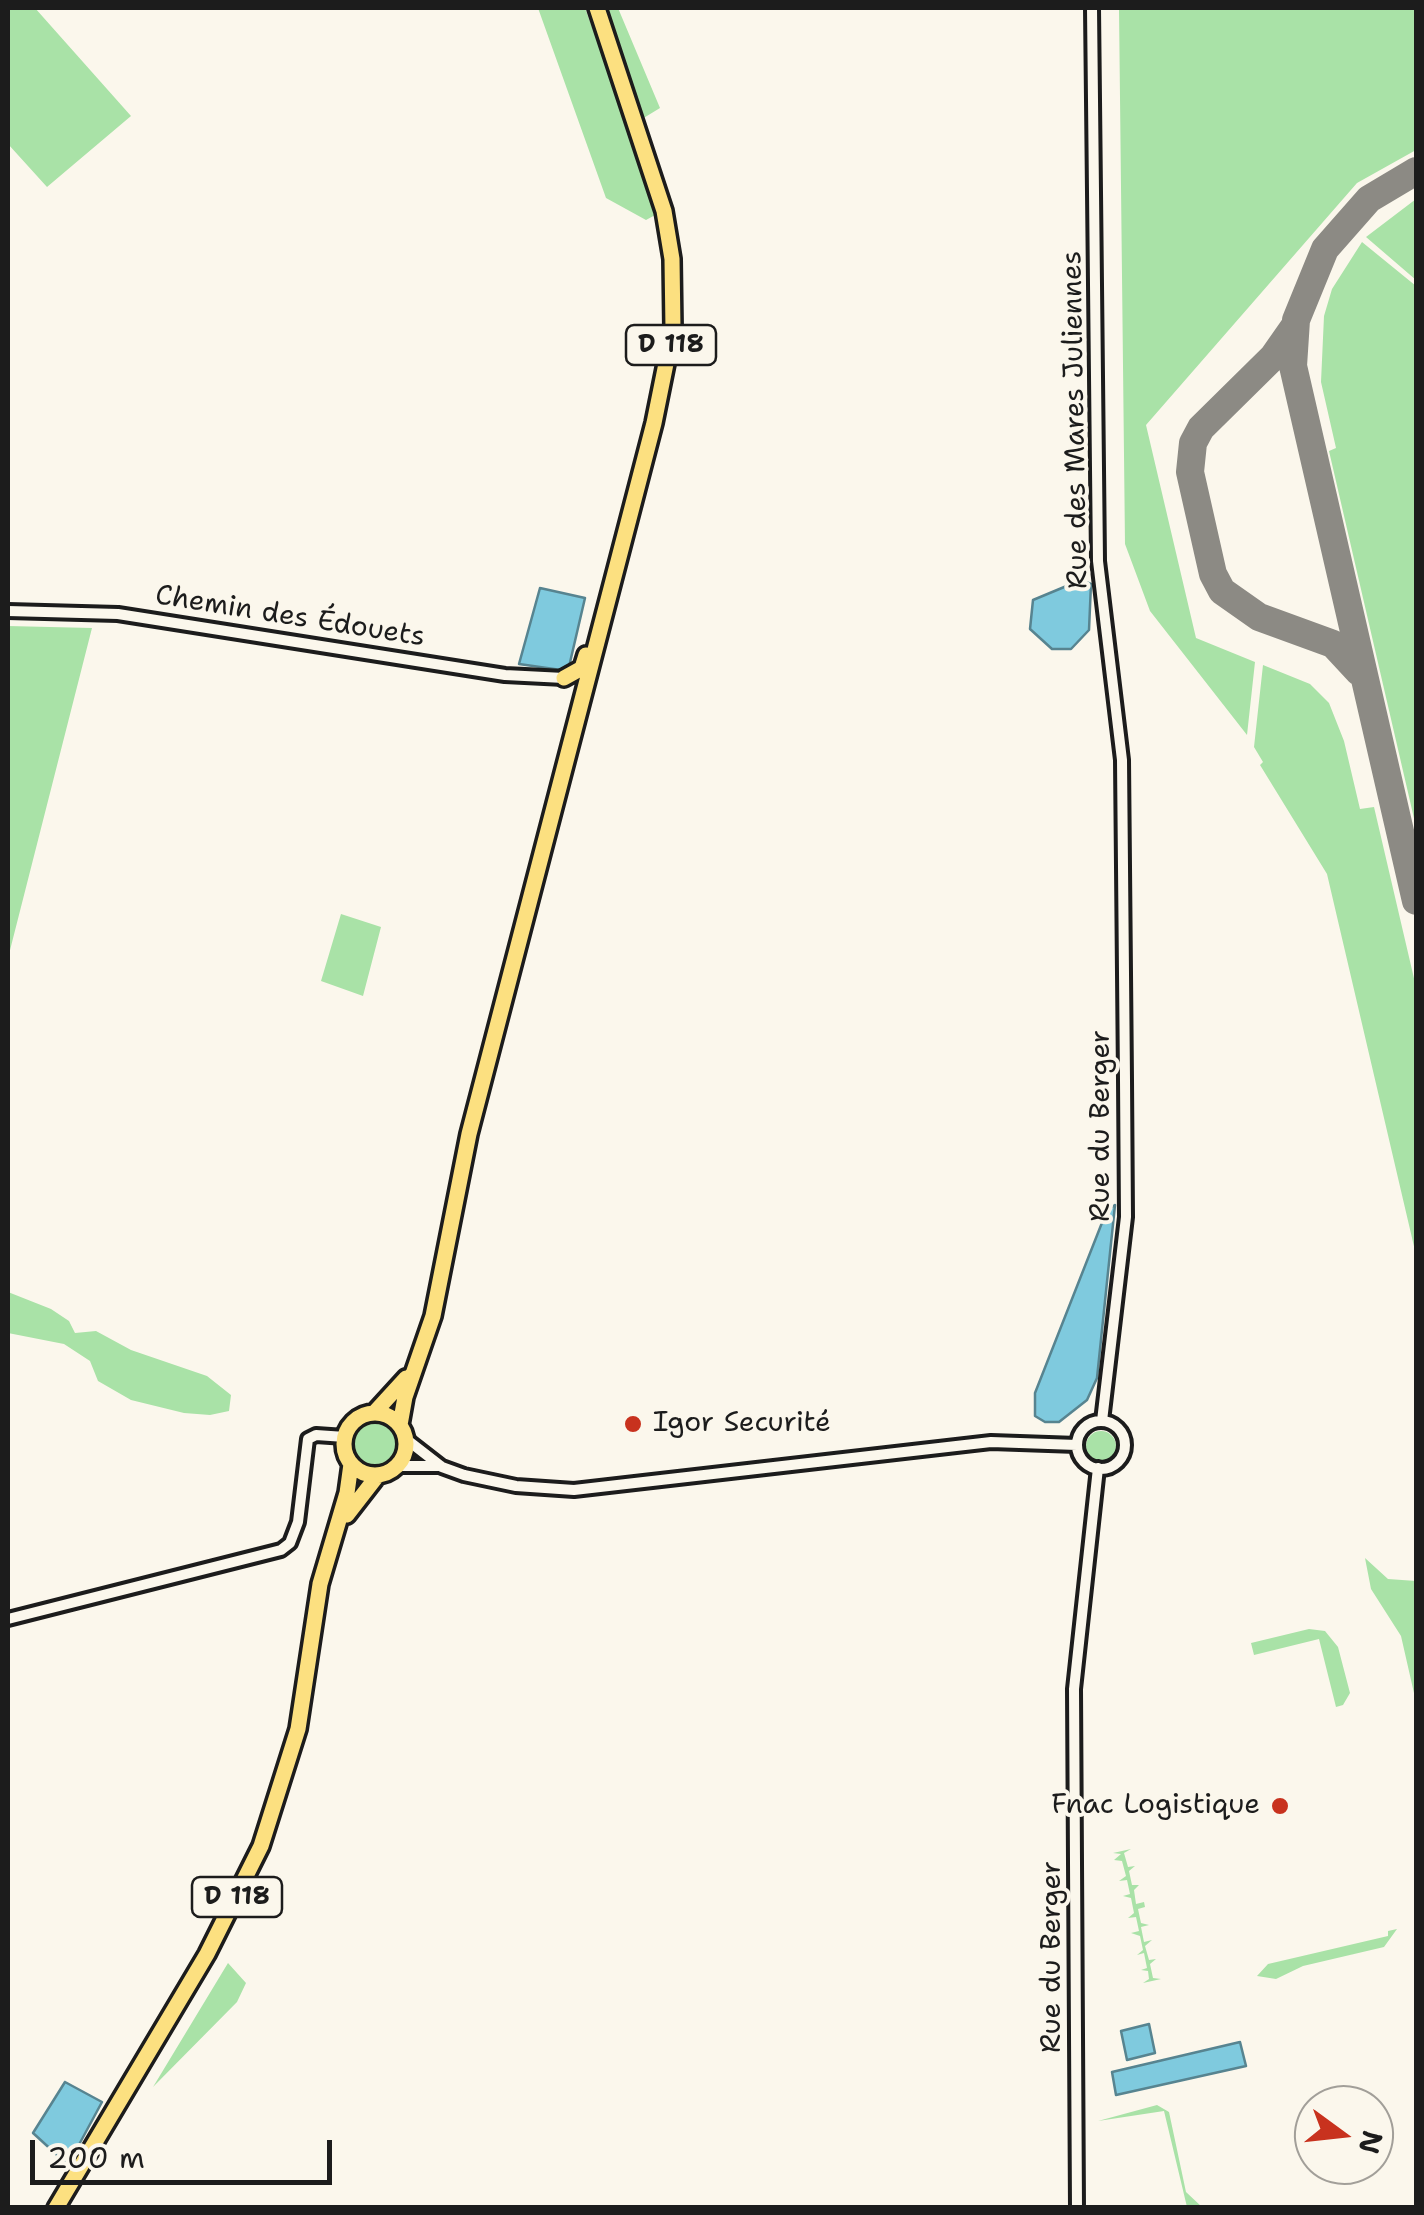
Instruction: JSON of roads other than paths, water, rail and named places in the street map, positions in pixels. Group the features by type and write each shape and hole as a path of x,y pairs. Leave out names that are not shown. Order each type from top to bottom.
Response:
{"main road":[{"name":"D 118","path":"403,1432 442,1281 469,1134 666,373 675,294 660,193 596,8"},
{"path":"564,678 582,668 595,624 605,611"},
{"path":"564,678 578,685 566,737 569,750"},
{"name":"D 118","path":"374,1413 399,1389 423,1348"},
{"path":"374,1413 403,1432 405,1453 396,1466 378,1475 363,1473 351,1464 344,1437 354,1421 374,1413"},
{"name":"D 118","path":"56,2208 207,1954 261,1846 298,1730 320,1584 351,1464"},
{"name":"D 118","path":"331,1551 357,1498 378,1475"}],"street":[{"name":"Rue des Mares Juliennes","path":"1092,8 1098,561 1117,698 1123,830"},
{"name":"Chemin des Édouets","path":"8,612 118,614 506,675 564,678"},
{"name":"Rue du Berger","path":"1102,1421 1126,1217 1123,830"},
{"path":"1102,1421 1120,1430 1125,1448 1116,1464 1098,1468 1082,1459 1078,1446 1082,1430 1102,1421"},
{"path":"403,1432 442,1466"},
{"path":"8,1619 281,1550 290,1543 298,1522 308,1439 316,1435 344,1437"},
{"path":"396,1466 442,1466 516,1486 574,1490 990,1442 1078,1446"},
{"name":"Rue du Berger","path":"1077,2208 1074,1662 1098,1468"}],"water":[{"path":"1081,580 1091,584 1089,630 1071,649 1052,649 1030,629 1033,600"},
{"path":"540,588 585,598 568,671 519,664"},
{"path":"1115,1205 1097,1378 1087,1400 1059,1422 1045,1422 1035,1416 1035,1393 1107,1210"},
{"path":"1149,2024 1155,2053 1127,2060 1121,2031"},
{"path":"1240,2042 1246,2066 1116,2095 1112,2072"},
{"path":"65,2082 102,2102 68,2165 33,2133"}],"place":[{"name":"Igor Securité","path":"633,1424"},
{"name":"Fnac Logistique","path":"1280,1806"}]}
